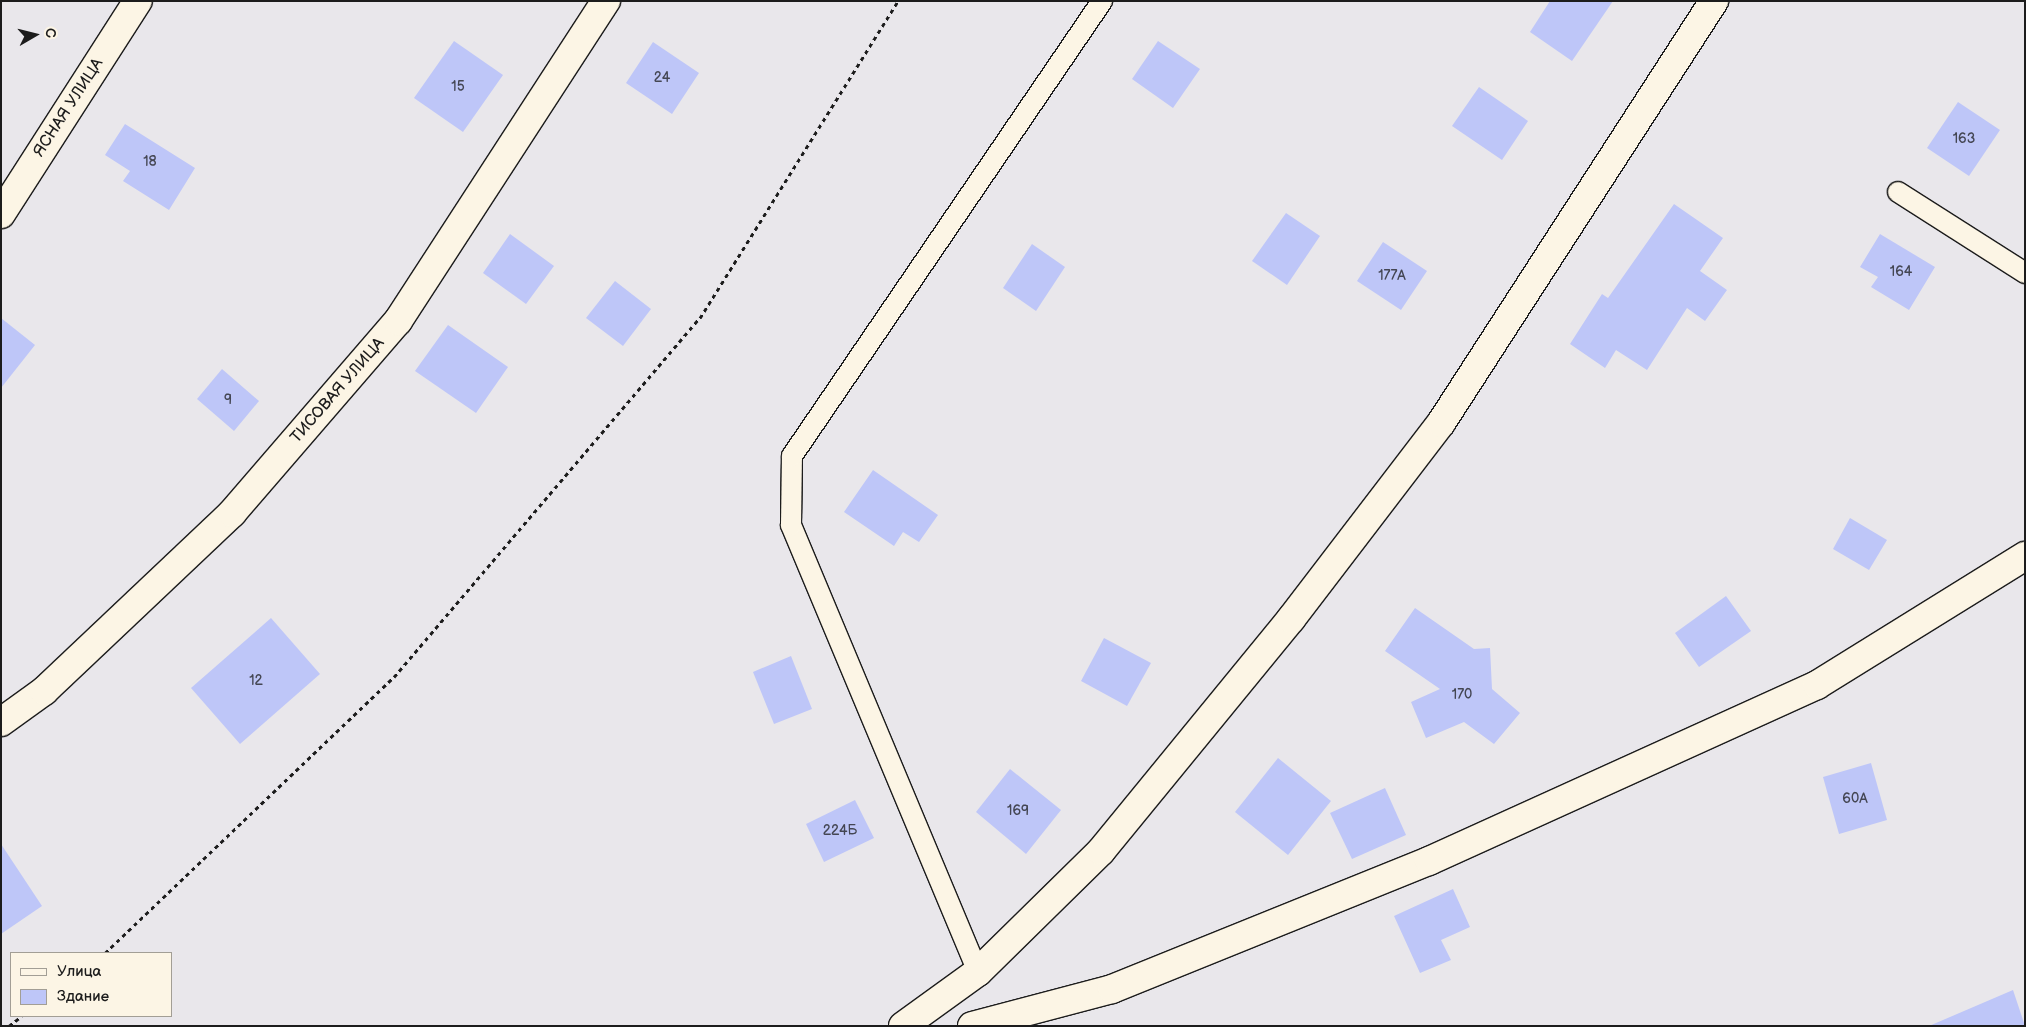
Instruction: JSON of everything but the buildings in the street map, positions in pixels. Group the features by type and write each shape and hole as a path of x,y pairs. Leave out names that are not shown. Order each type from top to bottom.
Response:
{"street":[{"name":"ЯСНАЯ УЛИЦА","path":"1,214 138,1"},
{"name":"ТИСОВАЯ УЛИЦА","path":"1,722 44,691 232,513 398,321 606,1"},
{"path":"903,1026 978,972 1101,851 1291,619 1440,423 1714,1"},
{"path":"972,1026 1112,989 1429,861 1817,685 2025,556"}],"lane":[{"path":"978,972 791,525 792,456 1102,1"},
{"path":"1898,192 2025,273"}],"path":[{"path":"106,952 394,677 700,318 898,1"},
{"path":"9,1026 21,1017"}]}
